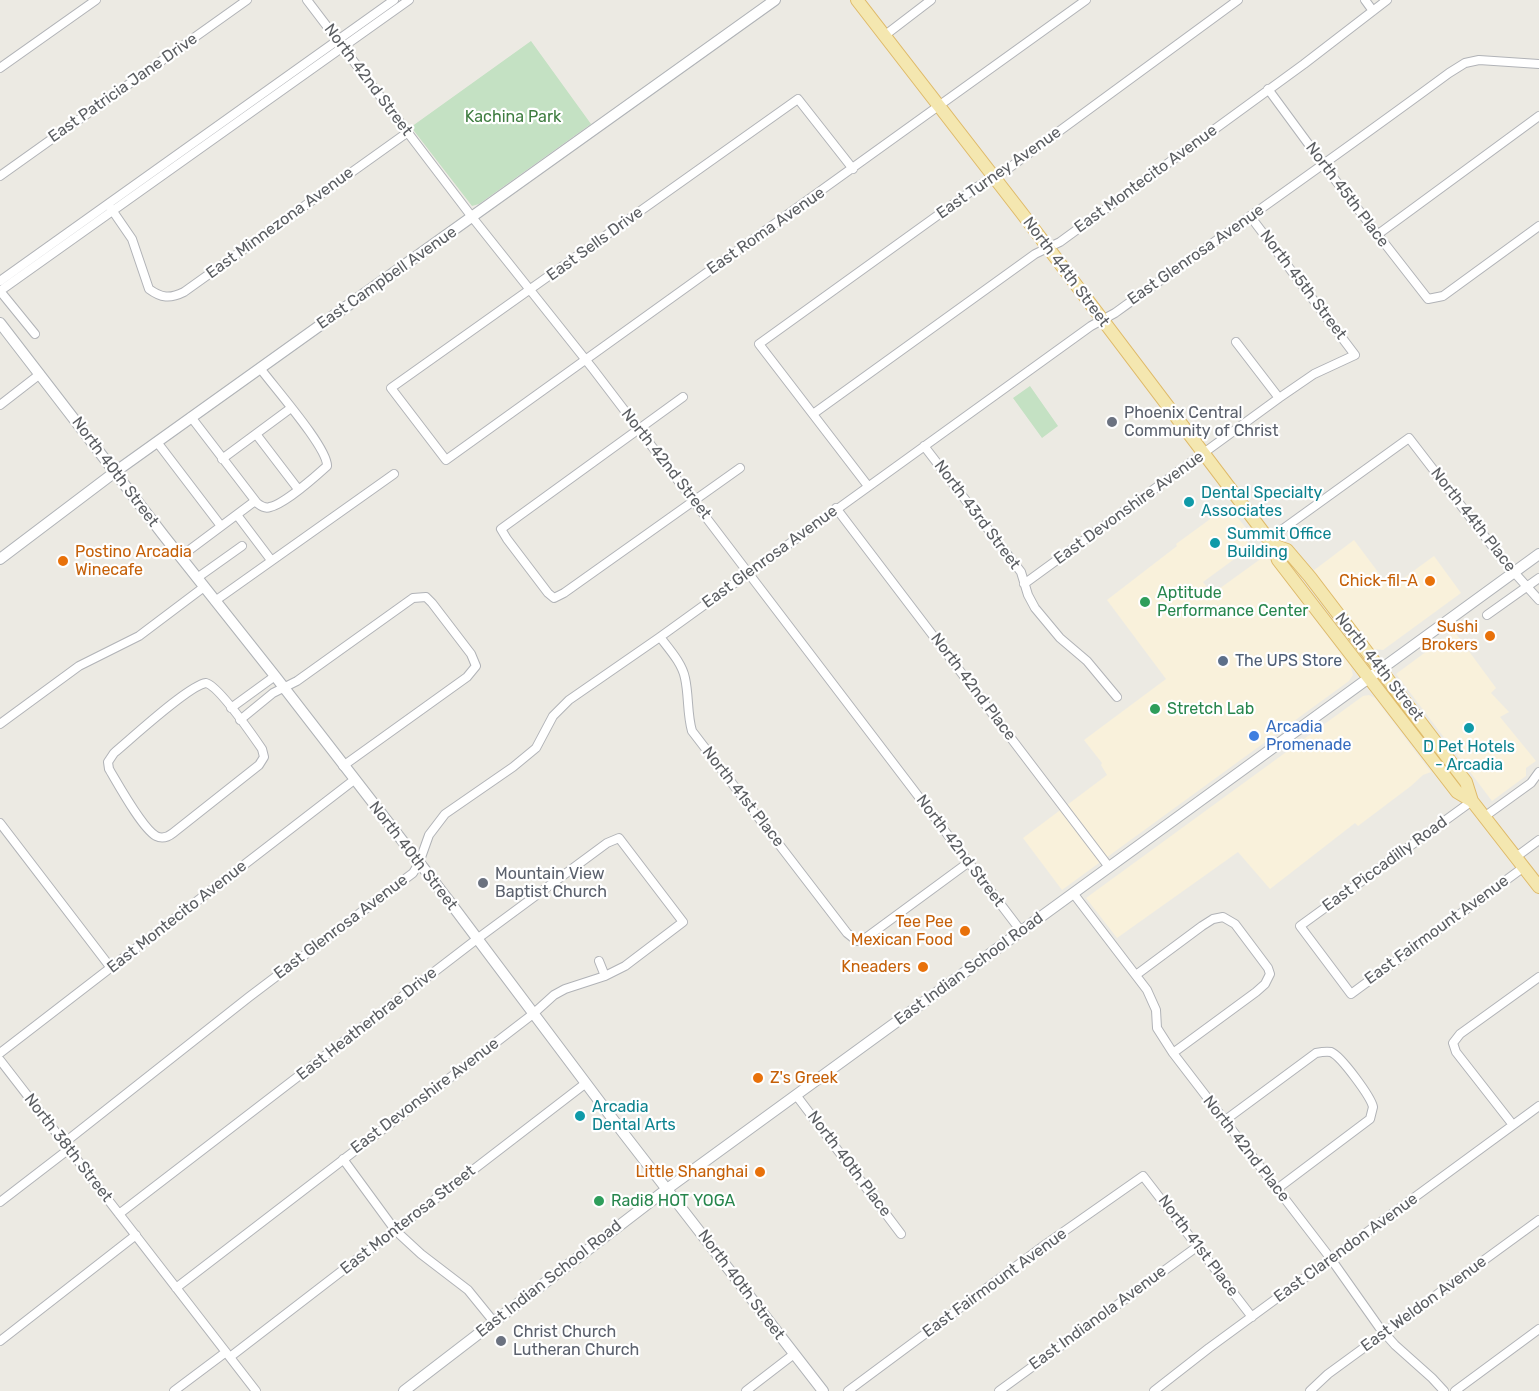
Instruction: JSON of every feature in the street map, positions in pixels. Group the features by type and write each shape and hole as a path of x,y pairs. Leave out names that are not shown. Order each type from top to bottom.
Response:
{"main road":[{"name":"East Campbell Avenue","path":"0,559 191,417 776,0"},
{"name":"North 44th Street","path":"857,0 1271,542 1278,560 1456,792 1472,801"},
{"name":"North 40th Street","path":"0,323 180,557 275,676 824,1391"},
{"name":"North 44th Street","path":"1271,542 1287,550 1380,668 1466,782 1472,801 1539,887"},
{"name":"East Indian School Road","path":"404,1391 667,1189 1539,554"}],"street":[{"path":"0,68 96,0"},
{"name":"East Patricia Jane Drive","path":"0,176 247,0"},
{"name":"North 42nd Street","path":"307,0 472,217 639,429 1021,931"},
{"path":"340,44 394,0"},
{"path":"884,36 931,0"},
{"name":"East Roma Avenue","path":"446,460 1086,0"},
{"name":"East Turney Avenue","path":"813,414 759,344 977,187 1019,160 1238,0"},
{"path":"1365,0 1373,11"},
{"name":"East Montecito Avenue","path":"813,414 1035,254 1060,242 1329,46 1386,0"},
{"path":"0,281 65,239 404,1"},
{"name":"East Glenrosa Avenue","path":"0,1202 249,997 413,873 429,835 445,814 513,767 536,748 553,716 569,700 1091,326 1273,201 1465,63 1479,60 1539,64"},
{"name":"North 45th Place","path":"1268,89 1428,299 1443,296 1539,226"},
{"name":"East Sells Drive","path":"446,460 391,388 798,99 853,169"},
{"path":"1377,235 1539,116"},
{"name":"East Minnezona Avenue","path":"110,207 132,238 149,289 162,297 176,296 408,132"},
{"name":"North 45th Street","path":"1250,216 1355,355"},
{"path":"34,334 0,291 65,239"},
{"path":"1236,342 1279,398"},
{"name":"East Devonshire Avenue","path":"1024,584 1279,398 1314,374 1355,355"},
{"path":"191,417 261,507 270,508 298,489 327,465 327,459 316,441 260,368"},
{"path":"0,405 40,374"},
{"path":"683,397 501,529 554,598 740,468"},
{"path":"222,459 291,408"},
{"path":"813,414 868,486"},
{"path":"256,434 298,489"},
{"name":"North 44th Place","path":"1271,542 1409,438 1514,572 1539,600"},
{"path":"157,442 221,526"},
{"name":"North 43rd Street","path":"924,446 1021,572 1028,595 1041,615 1060,638 1088,661 1117,697"},
{"path":"215,601 394,474"},
{"path":"180,557 255,501"},
{"name":"North 42nd Place","path":"836,508 1109,867"},
{"path":"237,515 271,560"},
{"path":"0,724 79,666 97,655 140,636 242,546"},
{"path":"1487,615 1539,578"},
{"path":"240,720 265,700 297,681 413,598 426,597 471,654 477,666 467,677 343,766"},
{"name":"North 41st Place","path":"660,637 685,676 688,719 692,731 847,933 857,941 867,937 969,862"},
{"path":"231,708 275,676"},
{"path":"199,684 211,684 240,720 262,749 264,757 261,763 169,836 154,835 132,807 109,769 109,760 199,684"},
{"path":"256,689 265,700"},
{"path":"1484,817 1531,783 1539,772"},
{"name":"East Montecito Avenue","path":"0,1053 354,780"},
{"name":"East Piccadilly Road","path":"1351,994 1300,926 1472,801"},
{"path":"0,823 111,969"},
{"name":"East Devonshire Avenue","path":"176,1288 533,1014 554,995 626,966 683,922 618,838"},
{"name":"East Heatherbrae Drive","path":"119,1214 477,939 618,838"},
{"name":"East Fairmount Avenue","path":"1351,994 1520,862 1539,840"},
{"name":"North 42nd Place","path":"1073,893 1152,998 1156,1010 1157,1028 1173,1053 1331,1259 1385,1334 1444,1391"},
{"path":"1136,975 1202,926 1223,917 1235,924 1264,962 1270,974 1265,984 1256,992 1173,1053"},
{"path":"599,961 605,976"},
{"path":"1513,1125 1456,1052 1453,1043 1460,1034 1539,977"},
{"path":"1224,1120 1316,1053 1331,1052 1366,1094 1373,1107 1370,1119 1277,1189"},
{"name":"North 38th Street","path":"0,1060 256,1391"},
{"name":"East Monterosa Street","path":"174,1391 228,1354 395,1230 586,1083"},
{"name":"North 40th Place","path":"796,1095 901,1234"},
{"name":"East Clarendon Avenue","path":"1154,1391 1539,1106"},
{"path":"343,1159 395,1230 463,1285 494,1322"},
{"name":"North 41st Place","path":"1143,1176 1252,1317"},
{"name":"East Fairmount Avenue","path":"848,1391 1143,1176"},
{"name":"East Weldon Avenue","path":"1310,1391 1328,1374 1539,1220"},
{"path":"0,1341 136,1235"},
{"name":"East Indianola Avenue","path":"999,1391 1198,1246"},
{"path":"1455,1391 1539,1329"},
{"path":"746,1391 794,1354"}],"shaded area":[{"path":"1228,506 1246,528 1248,543 1244,552 1203,582 1212,594 1266,555 1351,667 1353,675 1349,681 1062,890 1023,838 1107,775 1102,763 1084,740 1166,679 1107,600 1177,546 1176,544"},
{"path":"1354,540 1390,588 1434,556 1461,593 1383,650 1373,649 1313,571"},
{"path":"1454,631 1496,688 1491,693 1509,712 1500,717 1536,761 1526,768 1526,776 1492,801 1396,674"},
{"path":"1369,695 1375,698 1431,772 1423,775 1358,826 1355,823 1270,889 1238,852 1117,938 1086,898 1363,696"}],"green space":[{"name":"Kachina Park","path":"531,41 591,124 479,204 472,206 411,127"},
{"path":"1030,386 1058,426 1042,438 1013,398"}],"place":[{"name":"Phoenix Central Community of Christ","path":"1112,422"},
{"name":"Dental Specialty Associates","path":"1189,502"},
{"name":"Summit Office Building","path":"1215,543"},
{"name":"Postino Arcadia Winecafe","path":"63,561"},
{"name":"Chick-fil-A","path":"1430,581"},
{"name":"Aptitude Performance Center","path":"1145,602"},
{"name":"Sushi Brokers","path":"1490,636"},
{"name":"The UPS Store","path":"1223,661"},
{"name":"Stretch Lab","path":"1155,709"},
{"name":"D Pet Hotels - Arcadia","path":"1469,728"},
{"name":"Arcadia Promenade","path":"1254,736"},
{"name":"Mountain View Baptist Church","path":"483,883"},
{"name":"Tee Pee Mexican Food","path":"965,931"},
{"name":"Kneaders","path":"923,967"},
{"name":"Z's Greek","path":"758,1078"},
{"name":"Arcadia Dental Arts","path":"580,1116"},
{"name":"Little Shanghai","path":"760,1172"},
{"name":"Radi8 HOT YOGA","path":"599,1201"},
{"name":"Christ Church Lutheran Church","path":"501,1341"}]}
